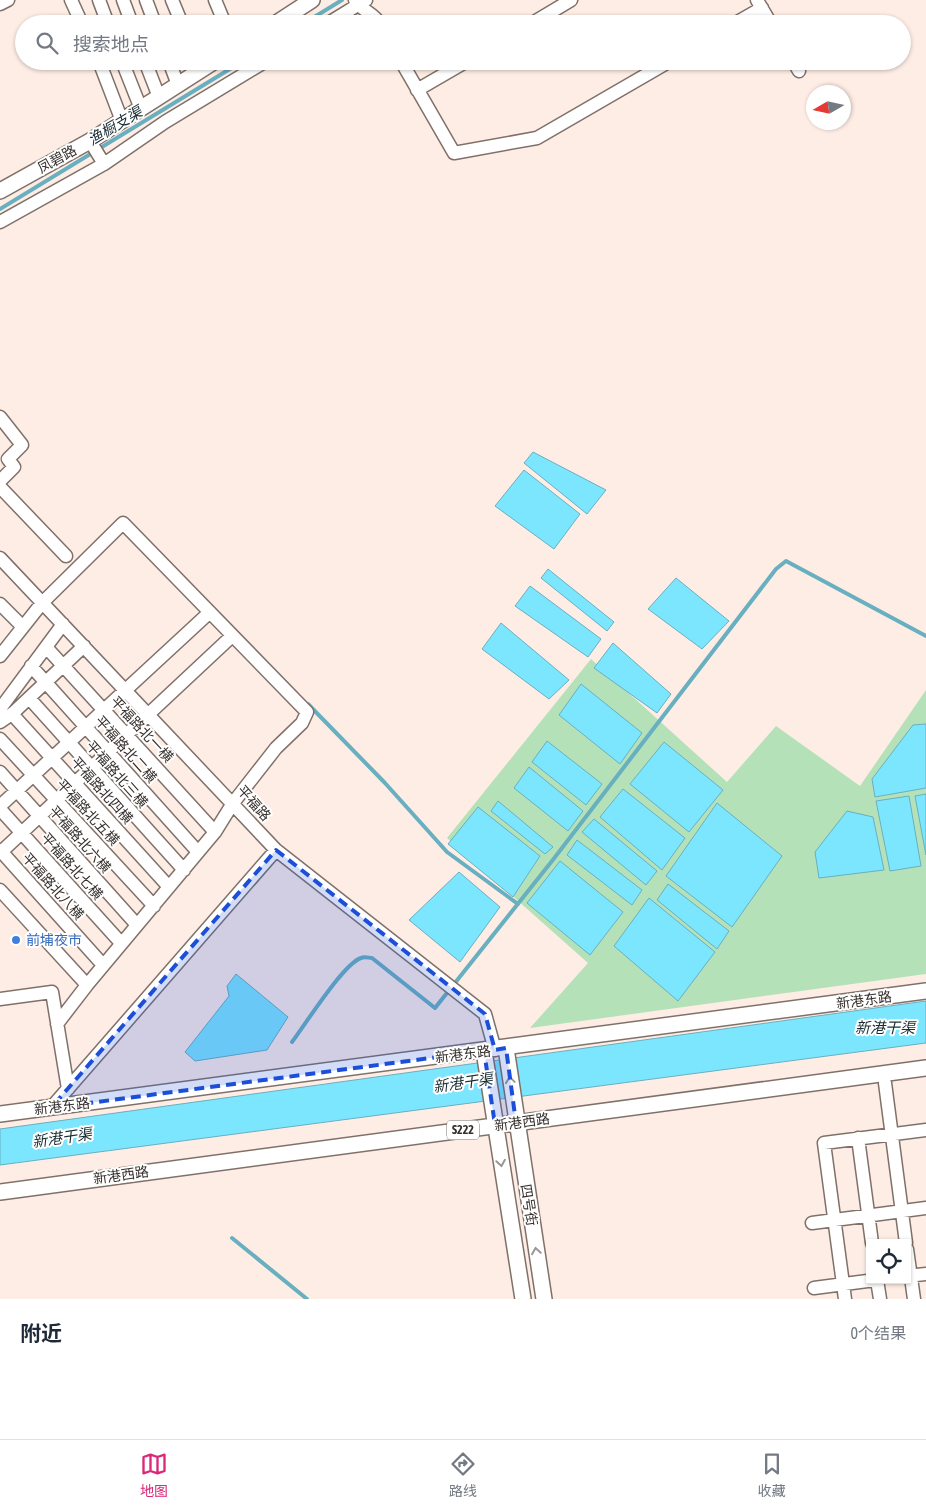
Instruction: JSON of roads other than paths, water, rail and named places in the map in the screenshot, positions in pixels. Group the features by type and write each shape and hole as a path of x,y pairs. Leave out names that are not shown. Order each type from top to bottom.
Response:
{"main road":[{"path":"288,15 312,0"},
{"name":"凤碧路","path":"0,191 90,141 178,85 194,70"},
{"name":"新港东路","path":"0,1114 495,1050 926,991"},
{"name":"四号街","path":"495,1050 514,1111 544,1299"},
{"name":"四号街","path":"495,1050 493,1115 523,1299"},
{"name":"新港西路","path":"0,1192 926,1068"}],"street":[{"path":"0,4 8,0"},
{"path":"70,0 78,15"},
{"path":"99,0 105,15"},
{"path":"123,0 129,15"},
{"path":"146,0 152,15"},
{"path":"172,0 178,15"},
{"path":"215,0 221,15"},
{"path":"546,15 571,0"},
{"path":"340,15 360,2 375,15"},
{"path":"745,15 759,4 766,15"},
{"path":"102,70 122,121"},
{"path":"126,70 141,109"},
{"path":"148,70 159,97"},
{"path":"172,70 178,85"},
{"path":"0,222 104,164 165,122 251,70"},
{"path":"406,70 454,153 537,138 654,70"},
{"path":"417,90 451,70"},
{"path":"90,141 104,164"},
{"path":"0,417 22,446 8,459 14,467 0,481"},
{"path":"0,486 66,556"},
{"path":"2,649 42,603 123,524 307,712 302,723 276,748 234,802 215,832 103,964 57,1024"},
{"name":"平福路","path":"0,558 148,715 234,802 276,850 485,1014 495,1050"},
{"path":"0,604 23,627"},
{"path":"0,807 210,612"},
{"path":"0,722 31,666 63,624"},
{"path":"0,851 22,833 232,636"},
{"path":"6,711 29,698 84,646"},
{"name":"平福路北一横","path":"46,647 215,832"},
{"name":"平福路北二横","path":"31,666 198,852"},
{"name":"平福路北三横","path":"29,698 184,870"},
{"name":"平福路北四横","path":"6,711 52,758 169,887"},
{"name":"平福路北五横","path":"0,739 154,906"},
{"name":"平福路北六横","path":"0,772 137,925"},
{"name":"平福路北七横","path":"0,807 121,943"},
{"path":"51,1108 276,850"},
{"name":"平福路北八横","path":"0,851 103,964"},
{"path":"0,890 87,985"},
{"path":"0,999 52,992 68,1089"},
{"path":"885,1083 906,1239"},
{"path":"845,1299 824,1143 926,1130"},
{"path":"858,1138 872,1239"},
{"path":"812,1223 926,1208"},
{"path":"911,1276 926,1274"},
{"path":"814,1288 866,1281"},
{"path":"877,1284 880,1299"},
{"path":"911,1284 914,1299"}],"water":[{"path":"533,452 606,490 587,514 524,463"},
{"path":"524,470 580,514 554,549 495,506"},
{"path":"548,569 614,622 607,631 541,578"},
{"path":"676,578 729,621 702,649 648,609"},
{"path":"530,586 601,639 588,657 515,606"},
{"path":"501,623 569,680 549,699 482,649"},
{"path":"613,643 671,694 657,713 594,668"},
{"path":"581,684 642,733 620,764 559,715"},
{"path":"926,724 926,788 875,797 872,779 913,725"},
{"path":"547,741 602,784 586,805 532,762"},
{"path":"664,742 723,790 689,832 630,784"},
{"path":"529,767 583,811 568,831 514,788"},
{"path":"623,789 685,838 662,870 600,817"},
{"path":"926,794 926,855 915,796"},
{"path":"909,796 921,866 890,871 876,801"},
{"path":"498,801 553,847 545,854 491,811"},
{"path":"717,803 782,856 732,927 666,876"},
{"path":"478,807 540,856 513,897 448,844"},
{"path":"847,811 873,817 884,870 819,878 815,852"},
{"path":"594,819 657,871 646,885 582,832"},
{"path":"577,840 642,890 632,905 567,855"},
{"path":"560,861 623,912 590,955 527,903"},
{"path":"459,872 500,907 460,962 409,920"},
{"path":"668,884 729,931 717,949 657,900"},
{"path":"649,898 715,952 678,1001 614,946"},
{"path":"236,974 288,1017 267,1050 195,1061 185,1052 229,996 227,986"},
{"name":"新港干渠","path":"926,1001 926,1043 0,1165 0,1129"}],"waterway":[{"name":"渔橱支渠","path":"318,15 342,0"},
{"name":"渔橱支渠","path":"0,209 228,70"},
{"path":"292,1042 344,971 362,957 372,958 435,1008 552,861 776,569 786,561 926,636"},
{"path":"308,704 385,783 447,852 518,904"},
{"path":"232,1238 307,1299"}],"place":[{"name":"前埔夜市","path":"16,940"}]}
